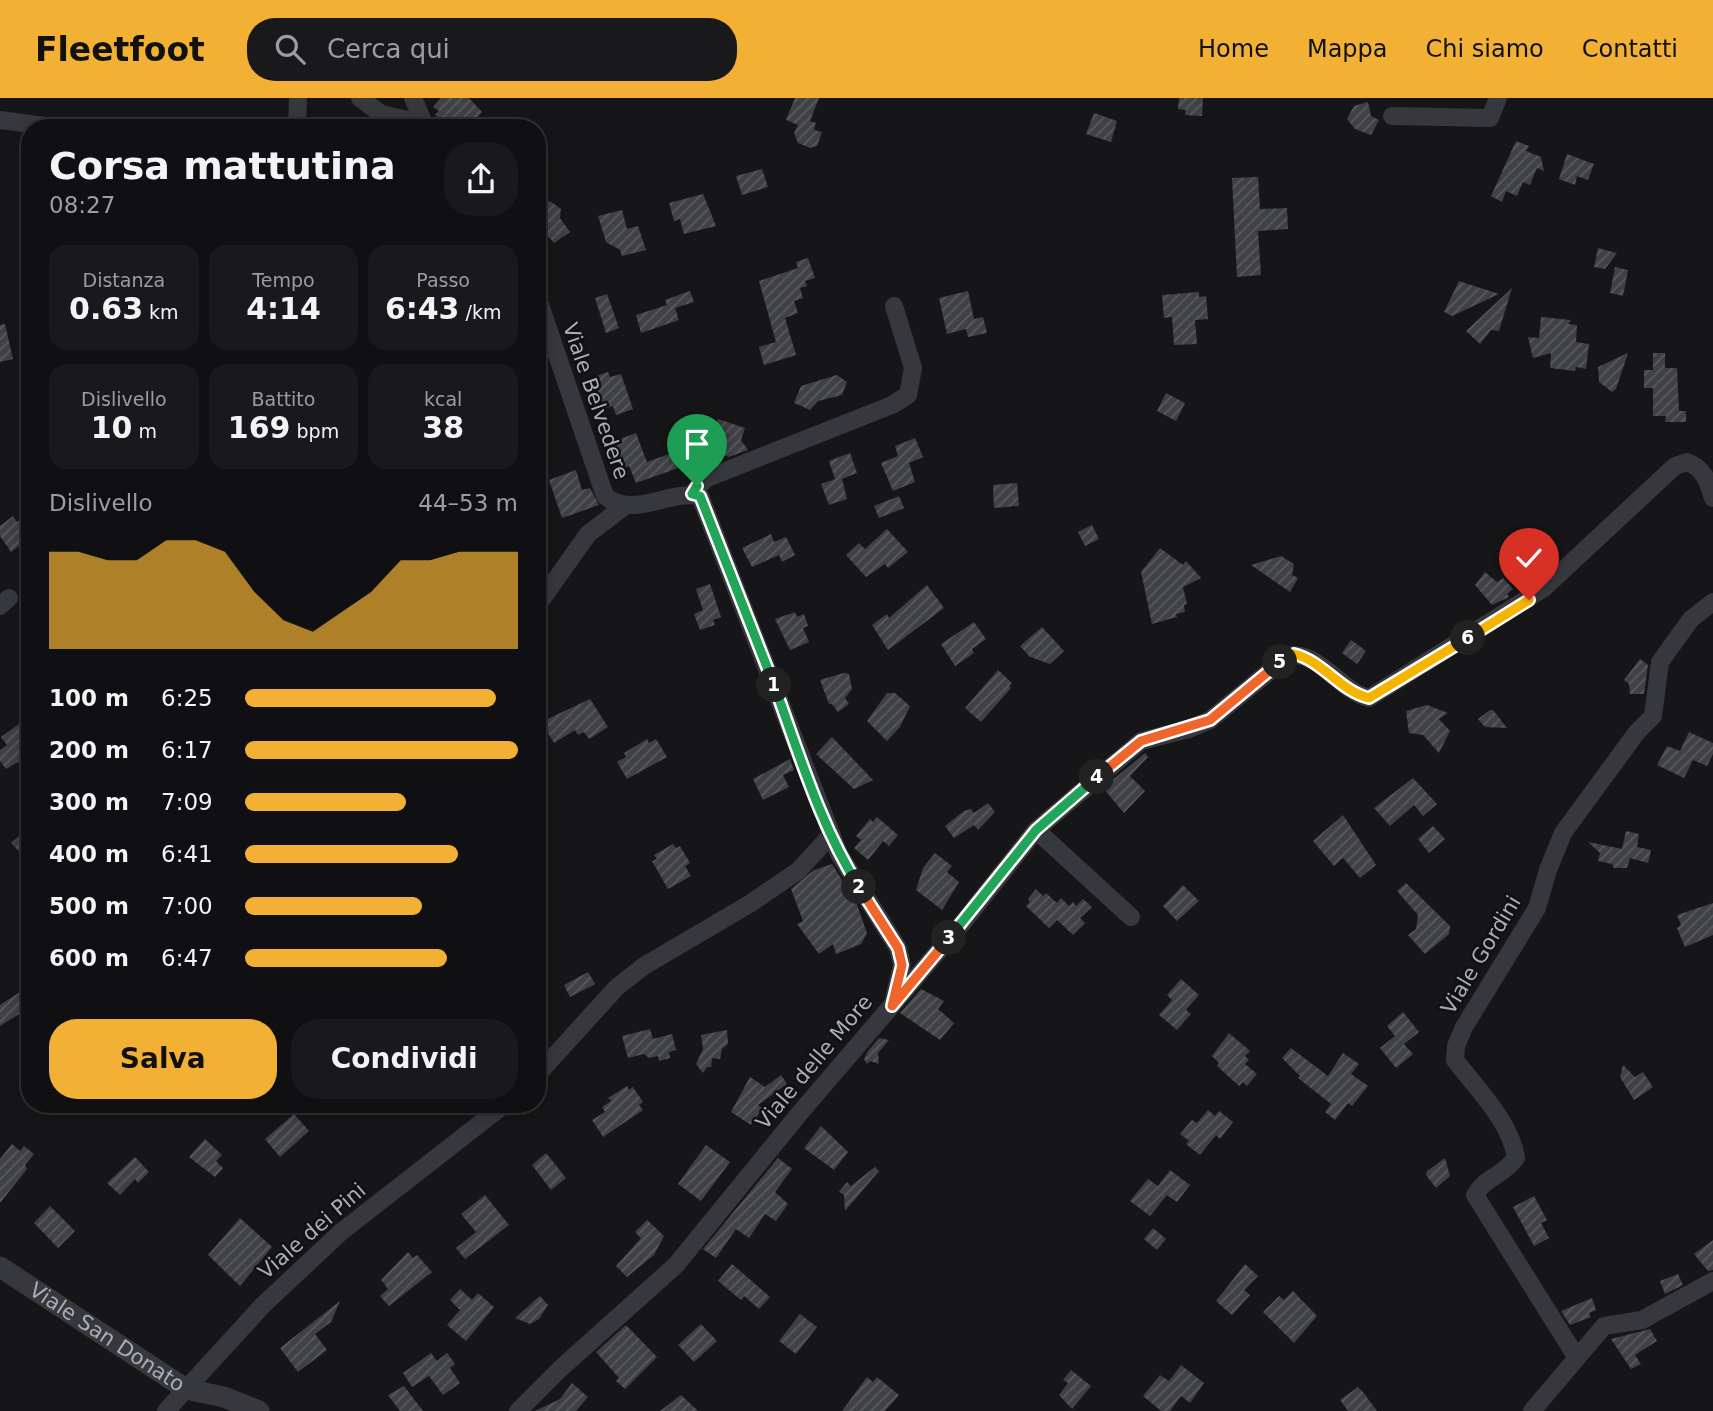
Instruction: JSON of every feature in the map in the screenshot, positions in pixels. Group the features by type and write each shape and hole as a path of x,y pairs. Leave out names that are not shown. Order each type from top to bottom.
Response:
{"street":[{"path":"297,119 298,98"},
{"path":"360,98 382,114 401,119"},
{"path":"413,98 422,119"},
{"path":"1392,116 1490,118 1498,98"},
{"path":"0,120 21,123"},
{"path":"892,1006 902,965 898,948 845,864 831,835 705,508 700,496 692,494 705,479 892,405 908,395 913,368 894,306"},
{"name":"Viale Belvedere","path":"546,322 605,496 615,505 626,505 692,494"},
{"name":"Viale delle More","path":"518,1411 560,1369 676,1265 799,1114 965,920 1036,830 1141,741 1210,720 1288,656 1307,657 1359,696 1369,698 1536,594 1675,466 1687,462 1697,465 1707,478 1713,498"},
{"path":"546,593 588,534 626,505"},
{"name":"Viale Gordini","path":"1577,1358 1475,1195 1481,1184 1506,1172 1516,1158 1514,1145 1504,1128 1455,1059 1456,1046 1464,1027 1537,908 1563,833 1637,732 1653,716 1660,662 1691,619 1713,602"},
{"path":"1036,830 1130,917"},
{"path":"546,1064 617,987 644,966 751,903 798,871 831,835"},
{"name":"Viale dei Pini","path":"166,1411 263,1305 341,1232 493,1113"},
{"name":"Viale San Donato","path":"0,1267 186,1389 224,1398 259,1411"},
{"path":"1532,1411 1604,1326 1642,1320 1713,1281"}],"building":[{"path":"441,98 469,98 482,112 476,119 440,119 435,115 439,111 433,107"},
{"path":"795,98 819,98 810,121 816,123 814,130 822,132 817,146 810,148 798,143 794,133 798,125 786,120"},
{"path":"1179,98 1203,98 1202,116 1185,115 1186,110 1178,109"},
{"path":"1368,102 1371,116 1379,120 1371,135 1355,129 1347,119 1354,106"},
{"path":"1094,113 1117,121 1111,142 1086,134"},
{"path":"1516,141 1529,146 1526,151 1541,157 1544,171 1537,168 1530,185 1523,182 1517,196 1506,191 1502,202 1491,196"},
{"path":"1567,154 1594,164 1588,180 1577,176 1575,185 1559,179"},
{"path":"762,169 768,187 742,195 736,176"},
{"path":"1258,177 1260,209 1287,208 1288,229 1258,231 1261,275 1237,277 1232,178"},
{"path":"703,194 716,226 684,234 680,219 674,221 669,203"},
{"path":"550,201 561,209 560,218 570,232 554,243 546,234 546,204"},
{"path":"622,210 627,229 638,226 646,250 622,256 620,250 606,242 598,216"},
{"path":"1598,248 1617,253 1605,269 1594,267"},
{"path":"808,258 815,278 805,281 807,286 800,288 803,298 794,301 798,313 785,318 796,355 764,365 759,347 776,342 759,281 798,268 796,262"},
{"path":"1615,267 1628,270 1623,296 1610,293"},
{"path":"1459,281 1499,294 1452,316 1444,312"},
{"path":"1512,288 1499,331 1491,330 1480,344 1466,331"},
{"path":"690,291 694,302 675,308 679,320 641,333 636,315 667,305 665,300"},
{"path":"968,291 974,319 983,317 987,333 968,337 966,329 947,334 939,298"},
{"path":"1199,292 1199,297 1206,296 1208,319 1195,320 1197,344 1174,345 1172,317 1164,318 1162,295"},
{"path":"607,294 619,328 606,333 595,298"},
{"path":"1541,317 1571,320 1568,324 1577,325 1576,342 1589,344 1586,369 1576,367 1575,371 1550,368 1551,353 1533,358 1528,337 1539,338"},
{"path":"5,324 13,359 0,362 0,325"},
{"path":"1628,353 1616,389 1612,392 1599,382 1598,367"},
{"path":"1653,353 1665,353 1665,368 1677,368 1679,411 1686,411 1686,422 1665,422 1666,416 1653,416 1653,388 1644,388 1644,370 1653,370"},
{"path":"608,372 610,377 621,374 633,409 616,415 613,406 604,409 593,377"},
{"path":"837,375 847,382 842,395 818,401 810,410 794,403 801,386"},
{"path":"1166,393 1185,403 1176,421 1157,411"},
{"path":"718,419 745,428 741,440 748,450 729,457 705,447 699,466 682,472 681,467 636,483 629,466 621,469 613,445 621,442 620,439 636,433 647,462 697,444 693,429 714,433"},
{"path":"915,438 923,457 909,463 915,482 893,491 881,463 898,456 895,446"},
{"path":"850,453 857,473 842,479 847,499 829,505 821,484 835,479 829,461"},
{"path":"576,470 582,490 590,488 599,505 562,518 549,480"},
{"path":"1017,483 1019,506 994,508 993,485"},
{"path":"899,496 904,508 879,518 874,506"},
{"path":"13,516 17,522 21,519 21,545 11,552 0,536 0,526"},
{"path":"1092,525 1099,539 1085,546 1078,532"},
{"path":"887,529 908,552 888,568 885,564 866,577 846,555 859,543 865,549"},
{"path":"771,534 774,542 786,537 795,555 782,562 779,555 752,567 742,548"},
{"path":"1160,548 1183,565 1186,561 1201,578 1183,587 1187,604 1184,605 1185,612 1152,624 1141,572"},
{"path":"1281,556 1294,564 1292,575 1298,578 1290,592 1251,565"},
{"path":"1485,572 1497,582 1503,578 1513,589 1507,594 1509,597 1492,605 1475,585"},
{"path":"710,584 721,617 713,620 715,625 700,630 694,614 703,610 696,589"},
{"path":"927,585 944,608 888,650 872,625 887,614 889,618"},
{"path":"795,612 797,617 804,614 808,626 803,628 809,642 790,650 775,619"},
{"path":"974,622 986,639 972,649 974,653 955,666 941,644"},
{"path":"1042,627 1064,651 1050,664 1030,657 1020,646"},
{"path":"1351,640 1366,651 1357,664 1342,653"},
{"path":"1640,659 1648,665 1644,694 1630,694 1629,684 1624,680"},
{"path":"998,670 1012,683 1009,686 1011,688 981,722 965,708"},
{"path":"849,674 852,689 845,698 849,704 838,712 829,704 820,680"},
{"path":"887,693 895,693 910,706 900,727 887,741 867,721"},
{"path":"590,699 608,727 589,739 584,732 578,735 575,730 554,743 546,730 546,720"},
{"path":"1427,705 1448,713 1439,719 1450,731 1439,753 1423,735 1409,733 1406,711"},
{"path":"1493,710 1507,728 1485,727 1478,719"},
{"path":"21,723 21,760 6,769 0,761 0,750 7,745 1,737"},
{"path":"1689,732 1713,743 1713,754 1707,766 1693,760 1684,778 1657,765 1667,746 1680,751"},
{"path":"832,737 873,780 854,789 816,754"},
{"path":"647,739 649,743 656,739 667,757 627,779 617,762 626,757 624,753"},
{"path":"1145,753 1148,757 1130,776 1145,791 1124,813 1103,788"},
{"path":"790,759 794,770 783,775 789,787 763,800 753,779"},
{"path":"1413,778 1437,804 1423,816 1414,805 1390,826 1374,808"},
{"path":"988,803 995,812 978,830 974,825 954,838 945,826 964,811 971,809 974,813"},
{"path":"1343,815 1376,865 1360,878 1343,858 1334,866 1313,841"},
{"path":"877,817 898,835 889,846 883,841 868,860 854,848 861,840 856,836 870,819 873,822"},
{"path":"1433,826 1445,839 1429,853 1418,839"},
{"path":"1626,831 1639,834 1637,847 1651,850 1648,863 1630,858 1627,868 1614,868 1612,864 1598,861 1600,853 1588,842 1622,849"},
{"path":"21,835 21,854 11,843"},
{"path":"673,844 676,848 680,846 690,863 685,866 691,876 668,889 652,861 657,859 654,855"},
{"path":"935,853 952,866 947,872 959,882 942,910 916,890 923,868"},
{"path":"832,864 856,902 867,933 861,944 836,954 833,944 819,954 797,924 803,921 791,889 814,870"},
{"path":"1406,883 1450,926 1449,934 1425,954 1408,935 1416,929 1418,915 1397,891"},
{"path":"1183,885 1199,901 1177,921 1163,906"},
{"path":"1036,889 1043,896 1046,893 1057,903 1061,898 1069,906 1073,902 1076,906 1083,899 1092,907 1080,918 1085,923 1073,935 1057,920 1049,928 1026,906"},
{"path":"1713,903 1713,935 1685,947 1677,928 1681,925 1677,915"},
{"path":"588,972 595,984 570,997 564,985"},
{"path":"1181,979 1199,995 1186,1010 1191,1014 1177,1030 1159,1015 1172,1000 1167,995"},
{"path":"921,989 944,1001 938,1009 954,1023 940,1040 900,1013"},
{"path":"21,994 21,1013 0,1026 0,1005"},
{"path":"1403,1012 1419,1032 1404,1044 1413,1054 1396,1068 1380,1048 1395,1036 1387,1026"},
{"path":"650,1029 653,1039 672,1034 676,1050 669,1052 670,1058 659,1061 658,1056 649,1058 644,1054 628,1058 622,1036"},
{"path":"727,1030 728,1044 722,1049 720,1059 712,1058 711,1067 707,1067 703,1073 696,1064 703,1049 701,1035"},
{"path":"1229,1033 1250,1051 1245,1056 1249,1060 1245,1064 1257,1074 1247,1086 1243,1082 1239,1086 1217,1066 1219,1063 1212,1056"},
{"path":"879,1038 889,1040 878,1053 879,1064 870,1061 867,1064 864,1059"},
{"path":"1291,1048 1328,1076 1343,1053 1359,1064 1351,1074 1368,1086 1352,1106 1348,1103 1335,1120 1325,1112 1331,1104 1298,1078 1300,1076 1282,1058"},
{"path":"1623,1065 1635,1077 1643,1072 1653,1087 1634,1100 1620,1077"},
{"path":"781,1075 787,1084 758,1105 762,1108 751,1125 731,1112 750,1077 765,1087"},
{"path":"627,1086 629,1090 633,1087 643,1102 639,1105 643,1110 603,1137 592,1120 605,1112 602,1107 611,1101 608,1098"},
{"path":"1208,1110 1215,1116 1219,1111 1233,1122 1220,1139 1216,1135 1200,1155 1186,1144 1189,1141 1180,1134 1192,1120 1197,1123"},
{"path":"294,1114 309,1131 280,1157 265,1139"},
{"path":"821,1126 848,1152 834,1170 804,1148"},
{"path":"205,1139 222,1155 216,1161 223,1168 215,1177 189,1157"},
{"path":"12,1144 20,1151 24,1146 34,1154 25,1165 27,1169 0,1203 0,1159"},
{"path":"706,1145 730,1162 701,1201 678,1184"},
{"path":"546,1153 566,1178 551,1190 532,1165"},
{"path":"135,1157 149,1172 138,1183 135,1179 120,1195 107,1183"},
{"path":"778,1158 792,1169 775,1192 788,1204 776,1221 765,1214 749,1238 736,1229 716,1258 703,1249"},
{"path":"1445,1158 1450,1176 1436,1188 1426,1175 1427,1171"},
{"path":"875,1167 879,1171 845,1211 844,1195 839,1192 847,1182 851,1186"},
{"path":"1170,1170 1190,1185 1177,1202 1167,1195 1150,1216 1130,1201 1148,1179 1158,1186"},
{"path":"485,1195 509,1225 465,1259 456,1248 476,1232 461,1214"},
{"path":"1534,1196 1547,1220 1541,1223 1549,1238 1534,1246 1513,1207"},
{"path":"50,1206 75,1231 58,1248 34,1223"},
{"path":"240,1218 272,1247 240,1286 208,1255"},
{"path":"647,1220 664,1236 654,1255 627,1277 616,1266 641,1238 635,1232"},
{"path":"1153,1228 1166,1239 1157,1250 1144,1239"},
{"path":"1713,1240 1713,1270 1708,1271 1694,1254"},
{"path":"408,1252 413,1258 417,1255 432,1272 389,1306 380,1296 388,1289 381,1280"},
{"path":"732,1264 770,1297 759,1309 744,1296 741,1300 718,1281"},
{"path":"1245,1264 1258,1276 1244,1290 1250,1295 1232,1315 1216,1301"},
{"path":"1678,1274 1683,1285 1665,1294 1660,1281"},
{"path":"460,1289 472,1300 478,1293 494,1307 466,1341 447,1325 460,1310 450,1300"},
{"path":"1293,1291 1317,1316 1294,1343 1263,1312 1279,1296 1284,1300"},
{"path":"540,1296 548,1305 539,1319 530,1324 515,1318"},
{"path":"1592,1298 1596,1310 1589,1313 1591,1317 1570,1325 1561,1311"},
{"path":"340,1301 331,1322 315,1334 327,1350 298,1372 280,1348"},
{"path":"800,1314 817,1327 796,1354 779,1341"},
{"path":"701,1324 717,1341 694,1362 678,1345"},
{"path":"626,1325 657,1357 625,1389 616,1381 619,1378 596,1352"},
{"path":"1650,1329 1657,1341 1635,1355 1641,1364 1631,1369 1611,1339"},
{"path":"431,1353 437,1361 447,1353 455,1364 450,1368 460,1383 443,1395 429,1376 412,1387 403,1373"},
{"path":"1181,1365 1204,1383 1190,1403 1181,1396 1170,1411 1161,1411 1143,1396 1160,1375 1169,1381"},
{"path":"1071,1370 1091,1386 1072,1409 1059,1395 1068,1383 1063,1380"},
{"path":"867,1377 873,1382 877,1377 899,1395 885,1411 842,1411"},
{"path":"572,1383 588,1397 576,1411 535,1411 560,1399"},
{"path":"404,1386 423,1411 400,1411 388,1395"},
{"path":"1358,1387 1377,1411 1348,1411 1340,1400"},
{"path":"681,1395 698,1411 660,1411"}],"route":[{"path":"697,486 692,494 700,496 729,566 821,813 839,854 898,948 902,965 892,1006 1036,830 1141,741 1189,729 1210,720 1288,656 1294,654 1307,657 1359,696 1369,698 1529,600"}]}
